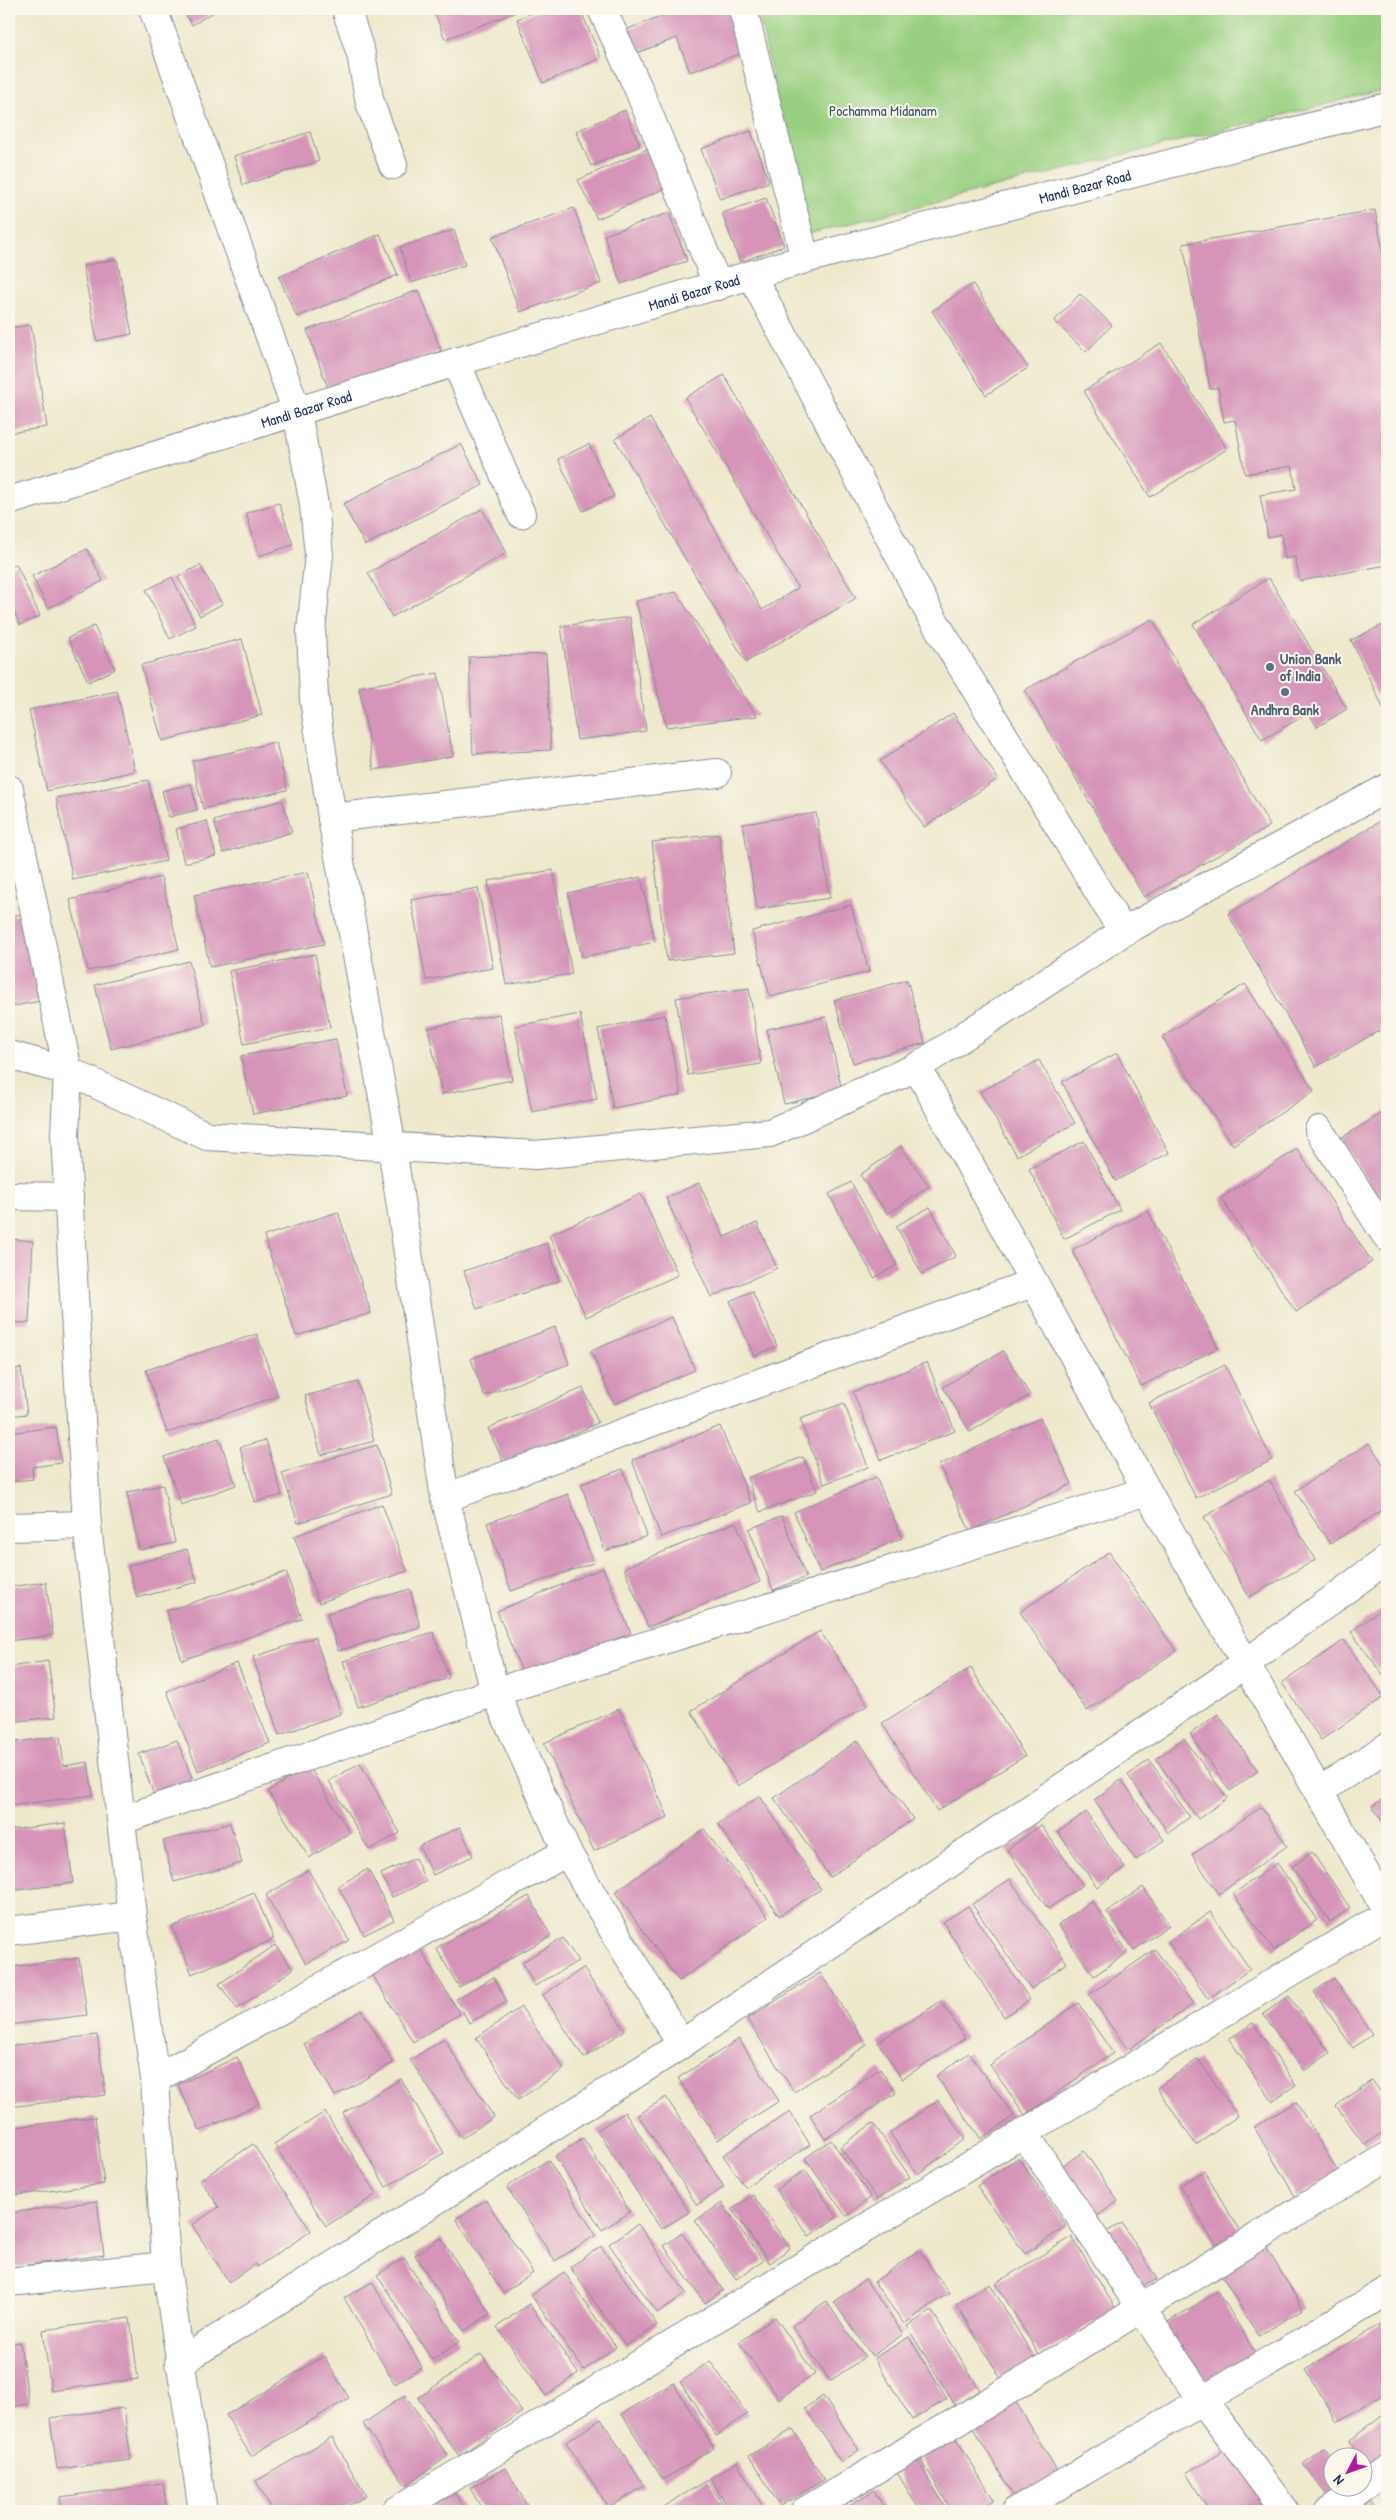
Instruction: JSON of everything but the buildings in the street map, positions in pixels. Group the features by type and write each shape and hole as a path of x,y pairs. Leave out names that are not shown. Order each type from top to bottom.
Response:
{"street":[{"path":"152,9 297,412 314,505 319,555 311,631 314,699 332,818 392,1147 446,1498 496,1692 567,1852 681,2044"},
{"path":"346,9 361,54 370,103 394,165"},
{"path":"602,9 639,90 718,286"},
{"path":"743,9 805,259"},
{"name":"Mandi Bazar Road","path":"9,501 456,362 805,259 1387,107"},
{"path":"752,276 930,614 1123,932"},
{"path":"456,362 521,514"},
{"path":"332,818 717,774"},
{"path":"9,1055 68,1071 207,1136 535,1155 770,1133 917,1067 1123,932 1387,788"},
{"path":"9,789 68,1071 65,1135 87,1525 132,1916 155,2079 166,2266 179,2363 203,2511"},
{"path":"396,2511 1387,1912 1147,1490 1032,1283 917,1067"},
{"path":"1319,1130 1387,1237"},
{"path":"9,1196 69,1197"},
{"path":"446,1498 1032,1283"},
{"path":"122,1820 496,1692 1147,1490"},
{"path":"9,1527 87,1525"},
{"path":"179,2363 681,2044 1245,1664 1387,1559"},
{"path":"1318,1792 1387,1747"},
{"path":"155,2079 567,1852"},
{"path":"9,1930 132,1916"},
{"path":"1024,2133 1203,2401 1286,2511"},
{"path":"806,2511 981,2407 1387,2157"},
{"path":"9,2282 166,2266"},
{"path":"1016,2511 1387,2291"},
{"path":"1374,2478 1387,2468"},
{"path":"1329,2511 1347,2498"}],"green space":[{"name":"Pochamma Midanam","path":"758,9 1387,9 1387,89 804,235"}],"place":[{"name":"Union Bank of India","path":"1270,667"},
{"name":"Andhra Bank","path":"1285,692"}]}
